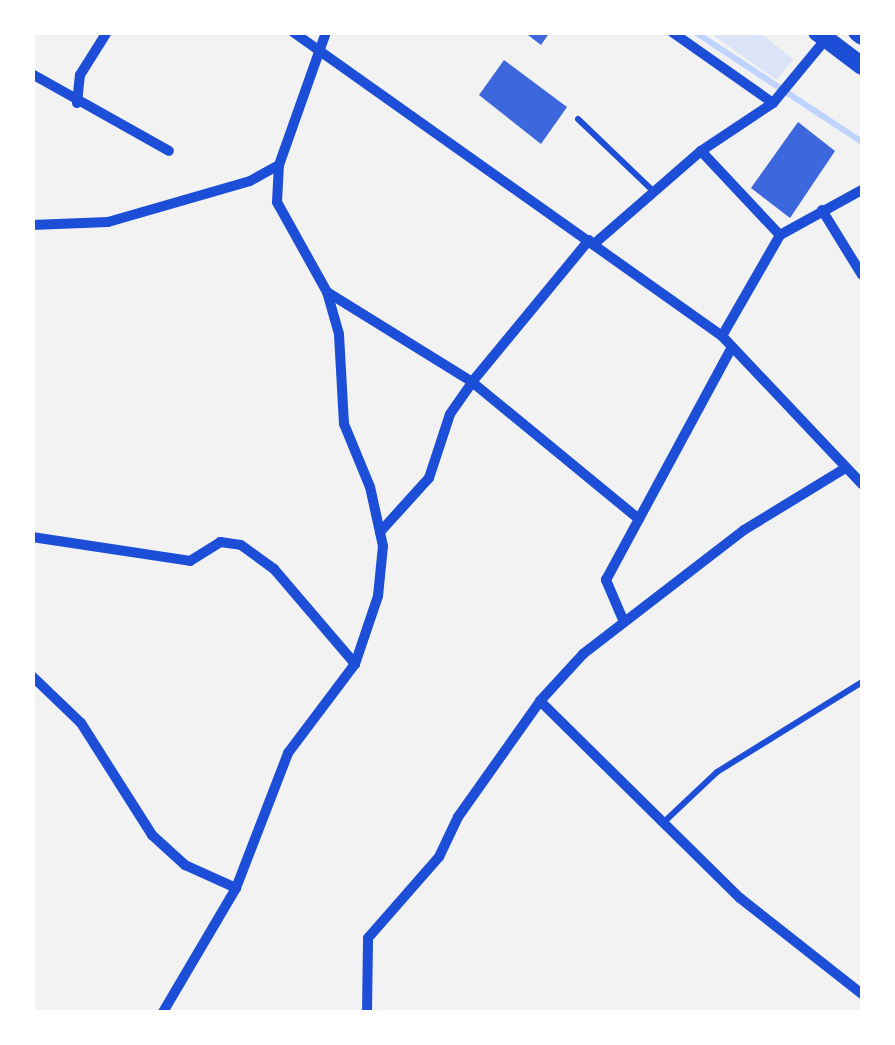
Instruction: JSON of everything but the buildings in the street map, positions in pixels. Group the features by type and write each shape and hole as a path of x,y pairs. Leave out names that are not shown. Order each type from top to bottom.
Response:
{"main road":[{"path":"822,36 862,66"}],"street":[{"path":"77,103 80,75 107,32"},
{"path":"293,32 722,336 862,484"},
{"path":"163,1012 236,888 288,753 355,664 378,596 380,532 344,424 339,334 328,292 277,202 279,165 326,32"},
{"path":"672,32 772,103"},
{"path":"380,532 428,478 450,414 472,382 592,242 701,151 772,103 822,36"},
{"path":"32,74 77,103 168,151"},
{"path":"701,151 780,235"},
{"path":"32,225 108,222 233,186 279,165"},
{"path":"722,336 780,235 862,190"},
{"path":"822,210 862,276"},
{"path":"328,292 472,382 640,518"},
{"path":"624,622 606,580 732,347"},
{"path":"367,1012 368,938 438,857 458,817 540,701 624,622 744,530 844,469"},
{"path":"32,537 190,562 220,542 241,545 274,570 355,664"},
{"path":"32,676 81,722 152,835 185,865 236,888"},
{"path":"540,701 740,898 862,994"}],"lane":[{"path":"578,119 655,193"},
{"path":"664,822 717,772 862,682"}],"shaded area":[{"path":"710,33 760,33 793,59 777,80"}],"waterway":[{"path":"695,32 862,142"}]}
